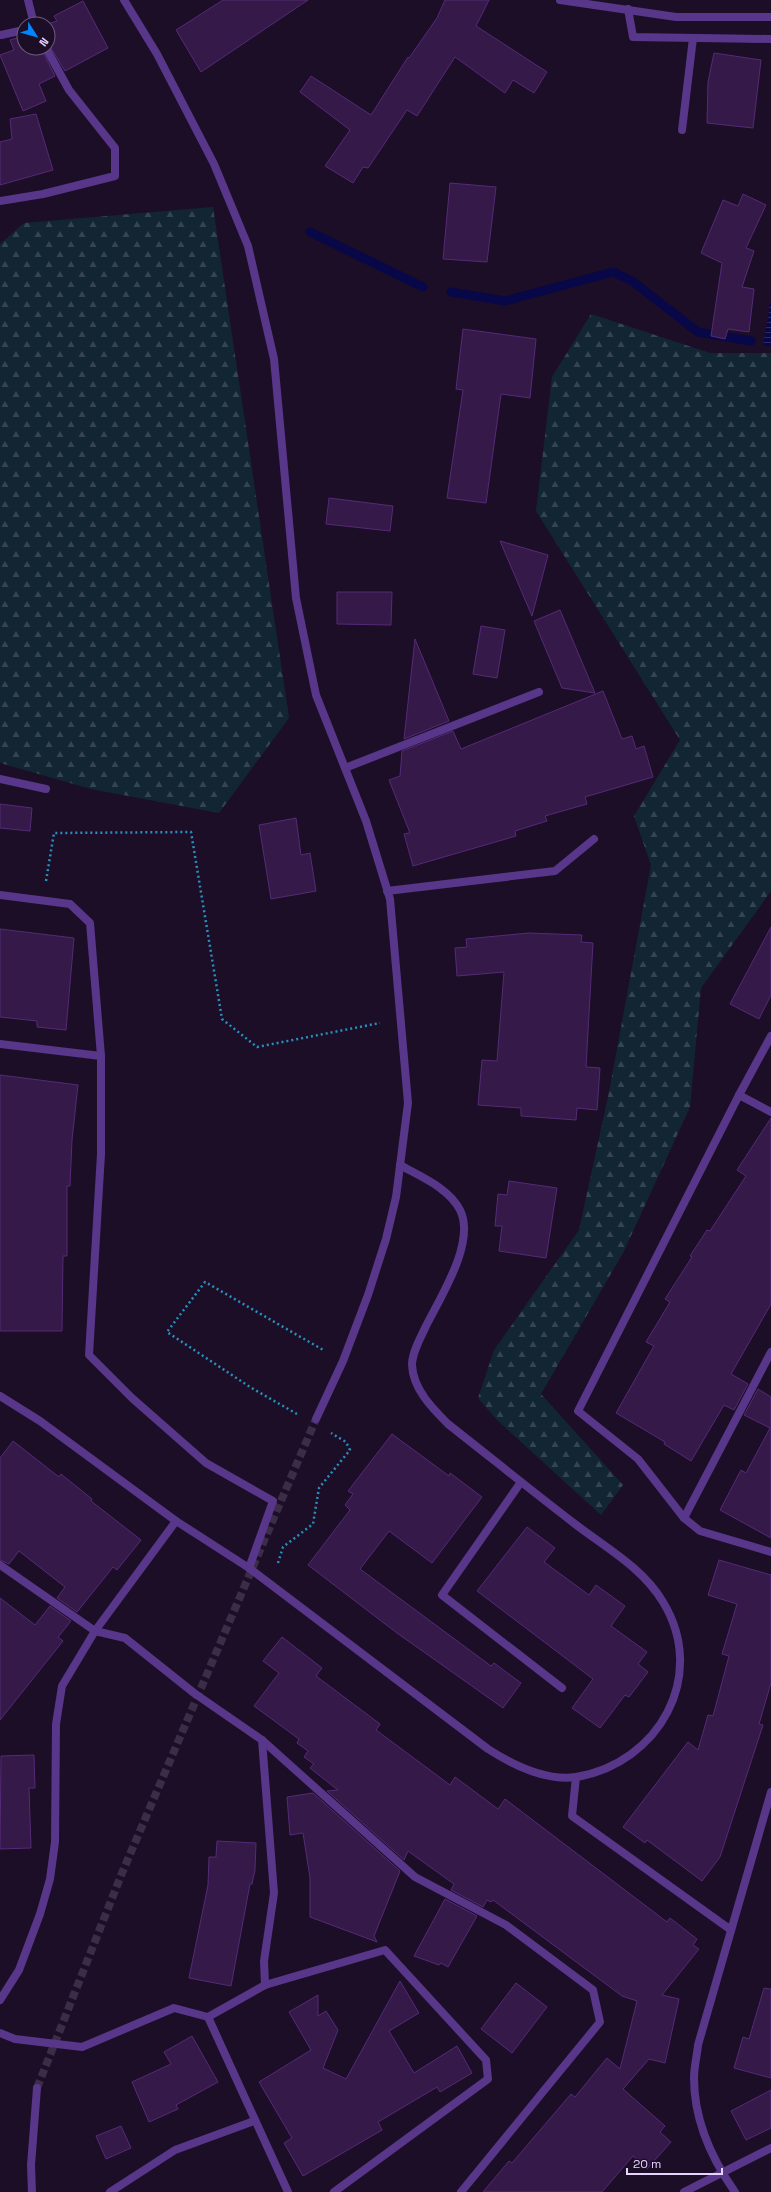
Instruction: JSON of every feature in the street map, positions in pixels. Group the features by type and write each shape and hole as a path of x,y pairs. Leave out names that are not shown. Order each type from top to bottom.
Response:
{"street":[{"path":"28,0 32,16"},
{"path":"124,0 157,54 214,164 248,246 274,359 296,598 316,695 366,821 387,890 402,1019 408,1103 396,1197 386,1238 368,1295 343,1361 316,1419"},
{"path":"560,0 676,17 771,16"},
{"path":"628,9 633,37 771,39"},
{"path":"1,35 16,32"},
{"path":"682,130 693,38"},
{"path":"0,201 43,194 115,176 116,148 69,90 50,56"},
{"path":"344,768 539,692"},
{"path":"0,779 46,789"},
{"path":"387,890 555,870 594,839"},
{"path":"0,895 70,904 90,923 101,1056 101,1154 90,1355 132,1398 206,1463 273,1501 249,1568"},
{"path":"771,1036 739,1095 578,1411 638,1459 684,1518 700,1531 771,1552"},
{"path":"0,1044 101,1056"},
{"path":"739,1095 771,1112"},
{"path":"0,1396 40,1421 176,1521 249,1568 488,1749 510,1763 529,1770 555,1776 576,1777 621,1761 640,1749 657,1730 667,1714 676,1692 679,1672 676,1626 652,1585 448,1424 427,1404 416,1382 412,1365 418,1343 444,1290 461,1250 465,1238 465,1222 459,1209 442,1189 400,1166"},
{"path":"684,1518 771,1352"},
{"path":"521,1482 442,1595 562,1688"},
{"path":"0,2000 19,1970 40,1914 50,1879 55,1842 56,1724 62,1686 95,1631 176,1521"},
{"path":"0,1565 95,1631 126,1638 194,1693 262,1740 415,1876 506,1925 593,1990 600,2022 461,2192"},
{"path":"262,1740 274,1893 264,1961 265,1985"},
{"path":"576,1777 572,1816 731,1930"},
{"path":"734,2192 704,2139 696,2108 694,2078 698,2045 771,1792"},
{"path":"0,2033 15,2039 82,2047 174,2008 208,2017 265,1985 385,1950 486,2060 488,2079 334,2192"},
{"path":"208,2017 254,2121 288,2192"},
{"path":"32,2192 31,2165 37,2088"},
{"path":"110,2192 175,2150 254,2121"},
{"path":"684,2192 771,2148"}],"path":[{"path":"42,900 54,833 191,832 222,1019 257,1047 402,1019"},
{"path":"298,1414 250,1387 167,1332 205,1282 343,1361"},
{"path":"271,1585 283,1547 313,1524 319,1488 350,1450 346,1442 325,1430"}],"green space":[{"path":"213,207 289,718 219,813 91,789 0,763 0,244 24,223"},
{"path":"591,314 710,353 771,353 771,891 701,988 690,1107 623,1253 541,1394 623,1485 601,1515 497,1420 478,1398 494,1350 579,1230 609,1092 651,865 634,816 680,740 536,511 552,377"}],"shaded area":[{"path":"771,299 771,346 763,346 764,340"}],"building":[{"path":"223,0 308,0 201,72 176,30"},
{"path":"445,0 489,0 476,26 547,72 534,93 513,80 505,93 455,57 417,116 407,110 368,168 363,167 353,183 325,166 350,130 300,92 311,76 371,115 408,57 409,58 437,18"},
{"path":"83,1 108,48 65,71 56,56 57,21 56,16 54,16"},
{"path":"16,38 16,56 45,56 55,76 39,84 46,101 23,111 0,55 14,50 10,40"},
{"path":"714,53 761,60 753,128 707,123 708,82"},
{"path":"36,114 53,170 0,185 0,142 12,139 10,119"},
{"path":"450,183 496,187 487,262 443,259"},
{"path":"743,194 766,205 746,248 754,251 742,287 754,289 749,332 728,329 725,339 711,336 722,263 701,253 723,200 738,206"},
{"path":"463,329 536,339 530,398 501,394 486,503 447,498 463,390 456,389"},
{"path":"329,498 393,506 390,531 326,524"},
{"path":"500,541 548,555 532,616"},
{"path":"337,592 392,592 391,625 337,624"},
{"path":"560,610 595,693 562,688 534,621"},
{"path":"481,626 505,630 497,678 473,674"},
{"path":"415,639 449,721 404,739"},
{"path":"603,691 622,739 632,736 636,749 644,746 653,777 585,797 587,804 545,816 547,821 515,831 516,836 413,866 404,834 410,833 389,780 400,776 402,751 453,731 461,749"},
{"path":"0,804 32,808 30,831 0,828"},
{"path":"296,818 301,855 310,853 316,891 271,899 259,825"},
{"path":"771,927 771,995 759,1019 730,1004"},
{"path":"0,929 74,938 66,1030 37,1027 37,1021 0,1017"},
{"path":"529,933 582,935 581,942 593,943 586,1067 600,1068 597,1110 577,1108 576,1120 521,1116 521,1108 478,1105 482,1060 497,1061 504,972 457,976 455,948 467,947 466,939"},
{"path":"0,1075 78,1085 72,1140 70,1186 67,1186 67,1256 63,1256 62,1331 0,1331"},
{"path":"771,1118 771,1304 731,1374 748,1384 734,1410 724,1405 691,1461 664,1444 665,1442 616,1413 654,1346 646,1342 670,1302 665,1299 692,1257 690,1256 707,1230 710,1231 746,1176 737,1170"},
{"path":"509,1181 557,1188 546,1258 499,1251 502,1226 495,1226 498,1194 507,1195"},
{"path":"758,1389 771,1397 771,1538 720,1510 741,1470 746,1473 770,1428 744,1415"},
{"path":"392,1434 449,1476 450,1473 482,1497 432,1563 389,1531 360,1569 491,1666 494,1663 521,1683 503,1708 397,1633 308,1565 350,1510 345,1505 353,1494 348,1491"},
{"path":"13,1441 59,1477 61,1474 92,1499 91,1501 141,1540 117,1570 113,1567 77,1612 57,1598 65,1587 19,1551 9,1564 0,1560 0,1458"},
{"path":"527,1527 555,1548 544,1562 589,1595 596,1585 625,1606 611,1626 647,1652 638,1664 648,1672 629,1697 625,1695 600,1728 572,1708 593,1679 477,1591"},
{"path":"719,1560 771,1575 771,1683 759,1724 763,1725 720,1857 702,1881 647,1840 645,1843 623,1827 688,1742 698,1750 708,1715 713,1716 729,1656 722,1654 737,1604 708,1595"},
{"path":"0,1598 35,1625 50,1606 71,1621 58,1637 63,1641 0,1720"},
{"path":"282,1637 322,1668 316,1676 380,1724 376,1730 450,1785 455,1777 498,1809 505,1799 667,1922 670,1918 697,1939 693,1945 699,1949 662,1995 679,1999 665,2063 649,2059 623,2089 665,2126 660,2132 671,2142 647,2169 633,2156 602,2192 483,2192 509,2161 512,2163 571,2094 575,2097 607,2058 620,2069 637,2001 622,1996 493,1900 491,1902 487,1900 483,1907 451,1890 454,1884 408,1851 404,1860 327,1791 338,1790 310,1768 314,1764 304,1757 308,1751 297,1743 299,1739 254,1706 279,1673 263,1661"},
{"path":"34,1755 35,1788 29,1788 31,1848 0,1849 1,1756"},
{"path":"313,1793 400,1871 374,1936 377,1942 310,1917 310,1878 303,1833 290,1835 287,1797"},
{"path":"217,1841 256,1843 255,1870 252,1884 250,1884 231,1986 189,1978 208,1885 209,1857 216,1857"},
{"path":"445,1899 477,1916 448,1967 441,1963 439,1965 414,1956"},
{"path":"400,1981 419,2013 389,2031 414,2073 457,2046 472,2073 440,2092 437,2087 378,2122 382,2130 303,2176 284,2143 292,2138 259,2082 311,2050 289,2012 318,1995 318,2016 326,2011 338,2030 323,2068 346,2079"},
{"path":"516,1983 547,2007 512,2053 481,2029"},
{"path":"764,1988 771,1989 771,2078 734,2068 743,2037 749,2039"},
{"path":"192,2036 218,2082 176,2105 178,2109 149,2122 132,2082 171,2064 164,2052"},
{"path":"771,2090 771,2128 746,2140 731,2111"},
{"path":"121,2126 131,2148 106,2159 96,2136"}],"waterway":[{"path":"310,232 423,287"},
{"path":"451,292 505,301 613,272 632,281 698,332 751,341"}],"tunnel":[{"path":"37,2088 122,1873 316,1419"}]}
